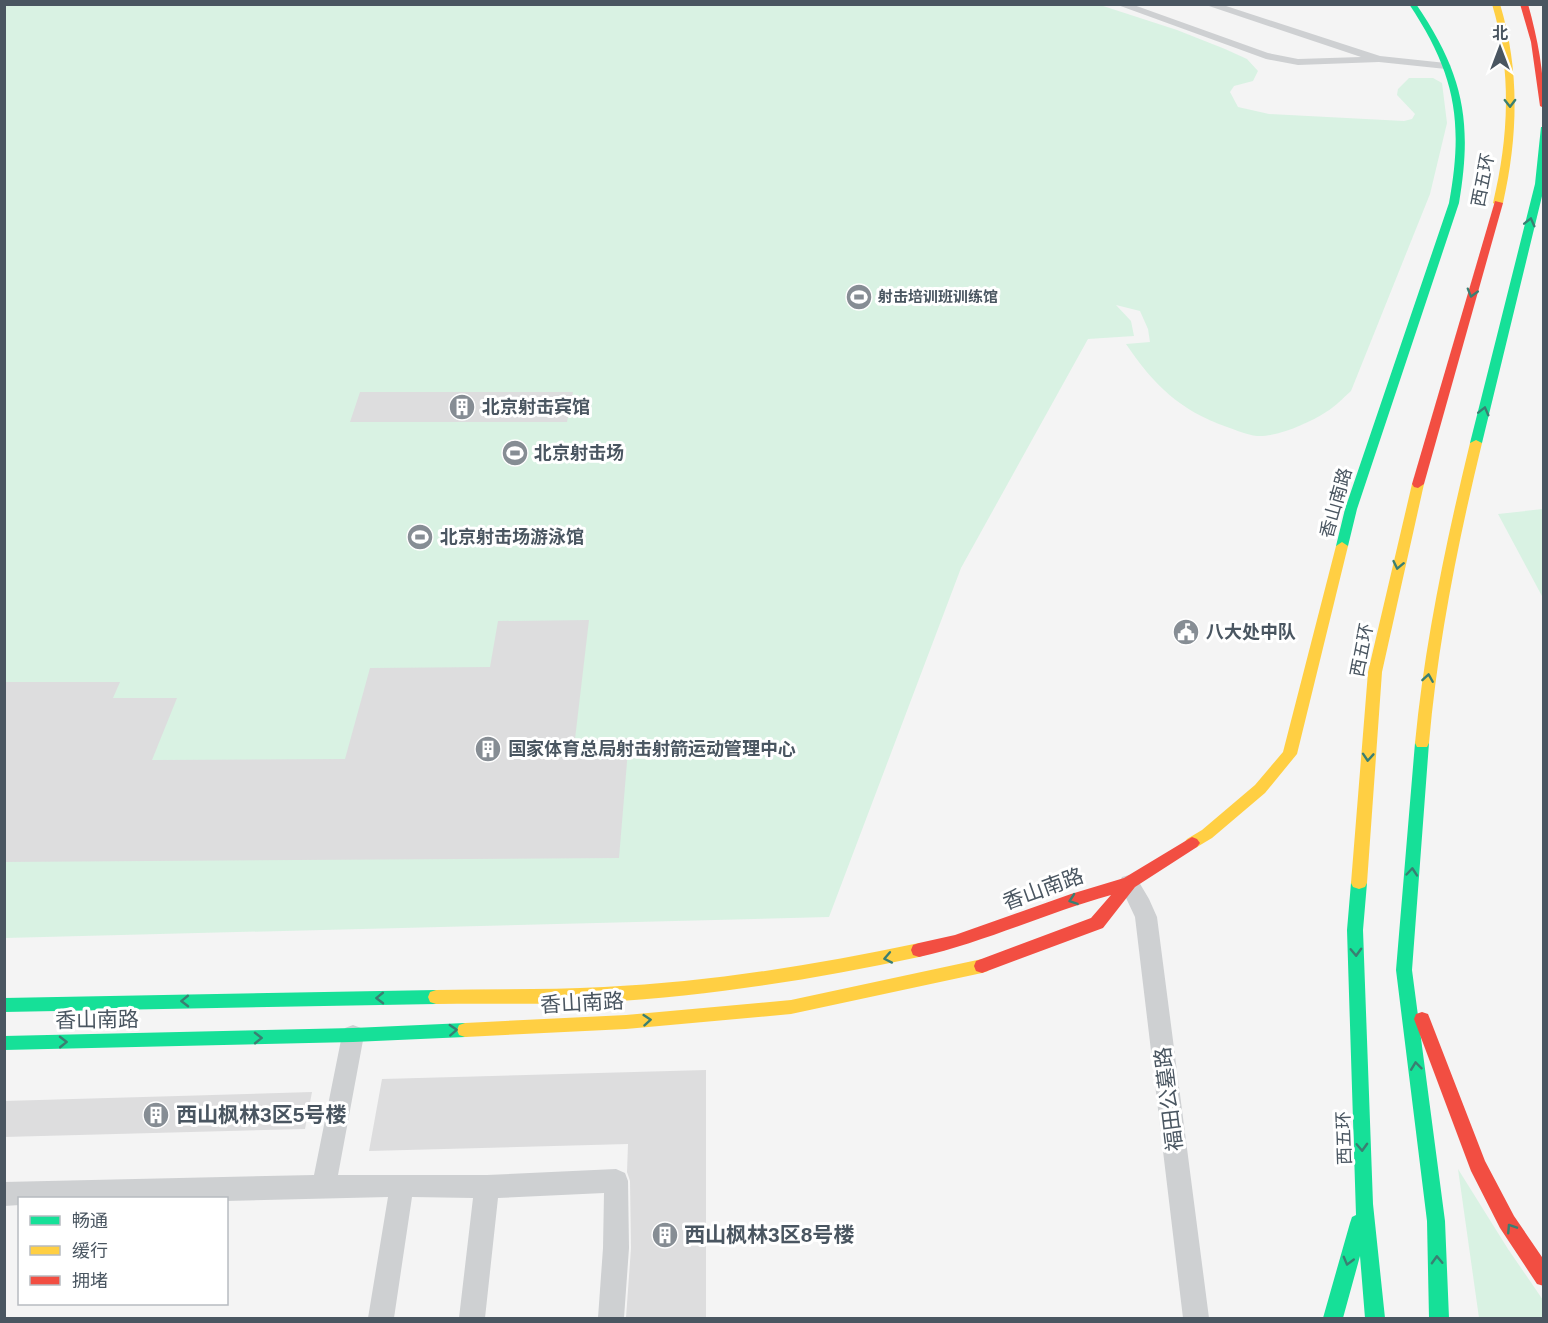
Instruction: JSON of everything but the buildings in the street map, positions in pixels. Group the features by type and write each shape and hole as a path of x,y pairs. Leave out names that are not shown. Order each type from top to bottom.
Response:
{"main road":[{"name":"香山南路","path":"1400,4 1430,53 1446,66"},
{"name":"香山南路","path":"4,1005 625,993 754,980 845,967 934,948 1129,883 1207,834 1260,789 1290,754 1352,509 1454,203 1461,175 1462,106 1434,37 1412,4"},
{"name":"西五环","path":"1375,1318 1364,1204 1355,930 1375,672 1411,508 1505,178 1510,111 1508,57 1502,20 1496,4"},
{"path":"1524,4 1532,23 1544,106"},
{"path":"1439,1318 1436,1221 1404,970 1427,683 1460,508 1540,184 1544,129"},
{"name":"香山南路","path":"4,1043 352,1035 626,1022 791,1007 971,970 1097,923 1129,883"},
{"path":"1404,970 1477,1165 1507,1222 1544,1277"},
{"path":"1333,1318 1364,1204"}],"street":[{"path":"1120,4 1266,56 1298,62 1379,59 1446,66"},
{"path":"1208,4 1379,59"},
{"name":"福田公墓路","path":"1129,883 1146,917 1196,1318"},
{"path":"324,1187 352,1035"},
{"path":"4,1194 402,1185 487,1187 616,1181 616,1248 611,1318"},
{"path":"381,1318 402,1185"},
{"path":"472,1318 487,1187"}],"green space":[{"name":"北京射击场","path":"4,5 1100,5 1177,30 1247,59 1258,71 1253,81 1234,86 1230,92 1238,107 1269,114 1404,121 1412,119 1415,114 1397,95 1398,89 1409,78 1433,78 1442,83 1447,123 1430,194 1351,391 1333,408 1284,432 1265,436 1245,434 1195,413 1169,394 1147,372 1126,344 1150,342 1148,329 1140,311 1116,305 1131,321 1134,336 1088,339 961,568 829,917 5,938"},
{"path":"1544,509 1543,598 1498,514"},
{"path":"1458,1169 1543,1300 1543,1318 1479,1318"}],"traffic: fast":[{"path":"1342,546 1351,509 1454,203 1459,175 1461,123 1451,75 1441,51 1412,4"},
{"path":"1476,443 1540,184 1544,129"},
{"path":"1422,743 1404,970 1436,1221 1439,1318"},
{"path":"1359,883 1355,930 1364,1204 1375,1318"},
{"path":"4,1005 436,997"},
{"path":"4,1043 353,1035 465,1030"},
{"path":"1333,1318 1359,1223"}],"traffic: slow":[{"path":"1496,4 1503,26 1507,51 1511,103 1507,156 1498,203"},
{"path":"1422,743 1430,667 1443,592 1476,443"},
{"path":"1359,883 1375,672 1418,484"},
{"path":"1192,843 1207,834 1260,789 1290,754 1342,546"},
{"path":"436,997 579,995 664,990 810,971 919,950"},
{"path":"465,1030 626,1022 791,1007 982,966"}],"traffic: jam":[{"path":"1524,4 1535,42 1544,106"},
{"path":"1418,484 1498,203"},
{"path":"919,950 956,942 1077,898 1129,883 1192,843"},
{"path":"982,966 1097,923 1129,883"},
{"path":"1422,1019 1477,1165 1507,1222 1544,1277"}],"place":[{"name":"射击培训班训练馆","path":"859,297"},
{"name":"北京射击宾馆","path":"462,407"},
{"name":"北京射击场","path":"515,453"},
{"name":"北京射击场游泳馆","path":"420,537"},
{"name":"八大处中队","path":"1186,632"},
{"name":"国家体育总局射击射箭运动管理中心","path":"488,749"},
{"name":"西山枫林3区5号楼","path":"156,1115"},
{"name":"西山枫林3区8号楼","path":"665,1235"}]}
